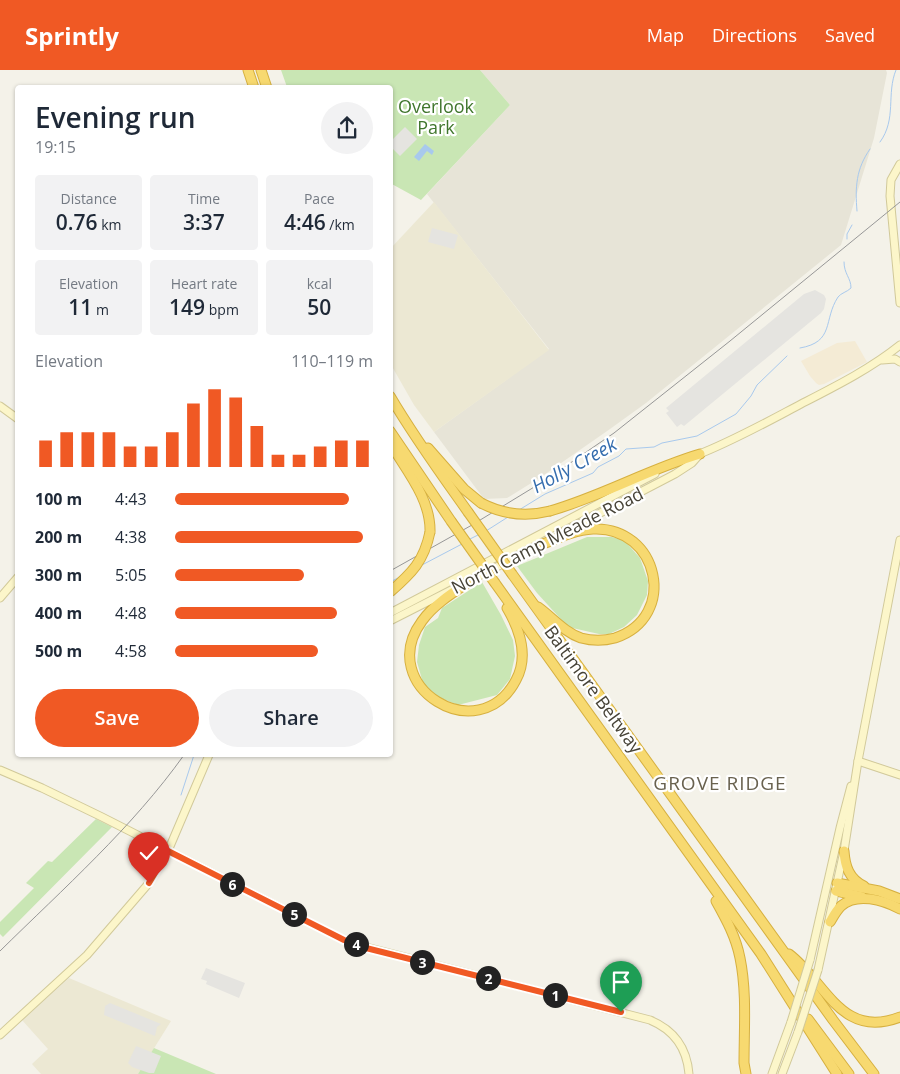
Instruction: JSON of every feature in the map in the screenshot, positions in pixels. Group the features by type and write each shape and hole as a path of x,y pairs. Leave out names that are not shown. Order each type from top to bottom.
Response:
{"highway":[{"path":"248,70 253,85"},
{"path":"261,70 267,85"},
{"name":"Baltimore Beltway","path":"393,401 407,426 530,601 874,1074"},
{"path":"407,426 464,489 481,503 498,511 518,515 550,511 612,490 675,462 700,454"},
{"name":"Baltimore Beltway","path":"393,436 493,584 760,954 837,1074"},
{"path":"393,448 424,501 429,518 430,532 419,563 393,589"},
{"path":"530,601 548,614 556,623 574,635 602,641 620,636 637,625 648,609 654,592 653,573 645,555 633,541 618,533 586,530 560,537 538,546"},
{"path":"472,580 429,612 418,626 411,643 410,659 417,683 429,697 449,708 465,711 487,707 501,700 520,673 523,657 517,626 493,584"},
{"path":"844,851 845,863 850,875 855,880 900,899"},
{"path":"693,861 725,917 736,942 742,973 744,1063 746,1074"},
{"path":"837,887 879,891"},
{"path":"837,887 900,909"},
{"path":"830,922 843,904 856,899 871,899"},
{"path":"781,948 799,962 832,1001 850,1016 875,1023 900,1017"},
{"path":"760,954 849,1074"},
{"path":"833,1020 868,1074"},
{"path":"744,1039 752,1074"}],"main road":[{"path":"900,164 891,180 890,189 900,301"},
{"name":"North Camp Meade Road","path":"393,611 657,473 788,412 861,373 882,360 900,345"},
{"path":"882,360 900,362"},
{"path":"0,406 15,416"},
{"name":"North Camp Meade Road","path":"393,620 674,474 692,463 700,454"},
{"path":"782,1074 818,970 830,922 900,540"},
{"path":"0,598 15,580"},
{"path":"0,1035 87,955 149,883 168,851 208,757"},
{"path":"858,761 900,775"},
{"path":"772,1074 791,1022 810,960 845,807 858,761"},
{"path":"0,770 42,788 344,940 366,948 650,1020 669,1030 681,1045 690,1074"},
{"path":"826,888 837,887"}],"shaded area":[{"path":"480,70 886,70 887,73 874,138 841,245 646,403 610,429 507,498 484,499 434,432 549,349 427,194 510,105"},
{"path":"405,127 417,139 400,156 393,149 393,139"},
{"path":"434,202 549,350 434,432 414,405 393,368 393,246"},
{"path":"432,228 458,235 454,249 428,242"},
{"path":"815,290 824,295 826,299 821,313 684,426 681,424 677,427 666,413 669,411 666,408 804,294"},
{"path":"855,341 867,362 824,384 819,385 816,383 801,361 837,343"},
{"path":"206,968 245,983 239,998 206,984 207,981 201,979"},
{"path":"69,978 171,1021 138,1074 41,1074 32,1064 48,1049 22,1020"},
{"path":"110,1003 161,1024 157,1027 155,1036 104,1015 105,1006"},
{"path":"136,1046 161,1056 154,1073 132,1067 128,1063"}],"green space":[{"name":"Overlook Park","path":"281,70 480,70 510,105 421,200 393,185 393,85 286,85"},
{"path":"587,537 612,537 625,541 640,558 648,581 647,595 637,615 624,627 609,634 599,634 568,627 537,593 517,566"},
{"path":"482,582 513,640 515,656 510,679 497,695 458,705 438,697 423,683 417,662 419,645 425,627 438,618 442,608"},
{"path":"96,819 112,827 3,937 0,934 0,922 34,888 26,883 48,861 52,862"},
{"path":"154,1048 216,1074 138,1074"}],"water":[{"path":"425,144 434,151 432,155 427,151 419,161 414,157"}],"waterway":[{"name":"Holly Creek","path":"880,142 888,124 893,79 896,70"},
{"name":"Holly Creek","path":"857,211 856,194 859,171 870,149"},
{"name":"Holly Creek","path":"847,239 847,234 852,225"},
{"name":"Holly Creek","path":"800,348 819,341 826,329 833,306 838,297 851,288 844,262"},
{"name":"Holly Creek","path":"519,510 545,494 593,473 598,467 619,456 626,449 654,447 662,443 697,436 736,414 751,396 757,385 787,356"},
{"name":"Holly Creek","path":"486,531 508,517"},
{"name":"Holly Creek","path":"470,539 480,534"},
{"name":"Holly Creek","path":"422,565 462,544"},
{"name":"Holly Creek","path":"393,580 400,577"},
{"name":"Holly Creek","path":"181,795 193,757"}],"tram line":[{"path":"393,569 472,525 544,481 614,433 900,202"},
{"path":"0,951 73,881 120,832 164,782 183,757"}],"district":[{"name":"GROVE RIDGE","path":"720,783"}],"route":[{"path":"149,883 168,851 344,940 366,948 621,1012"}]}
